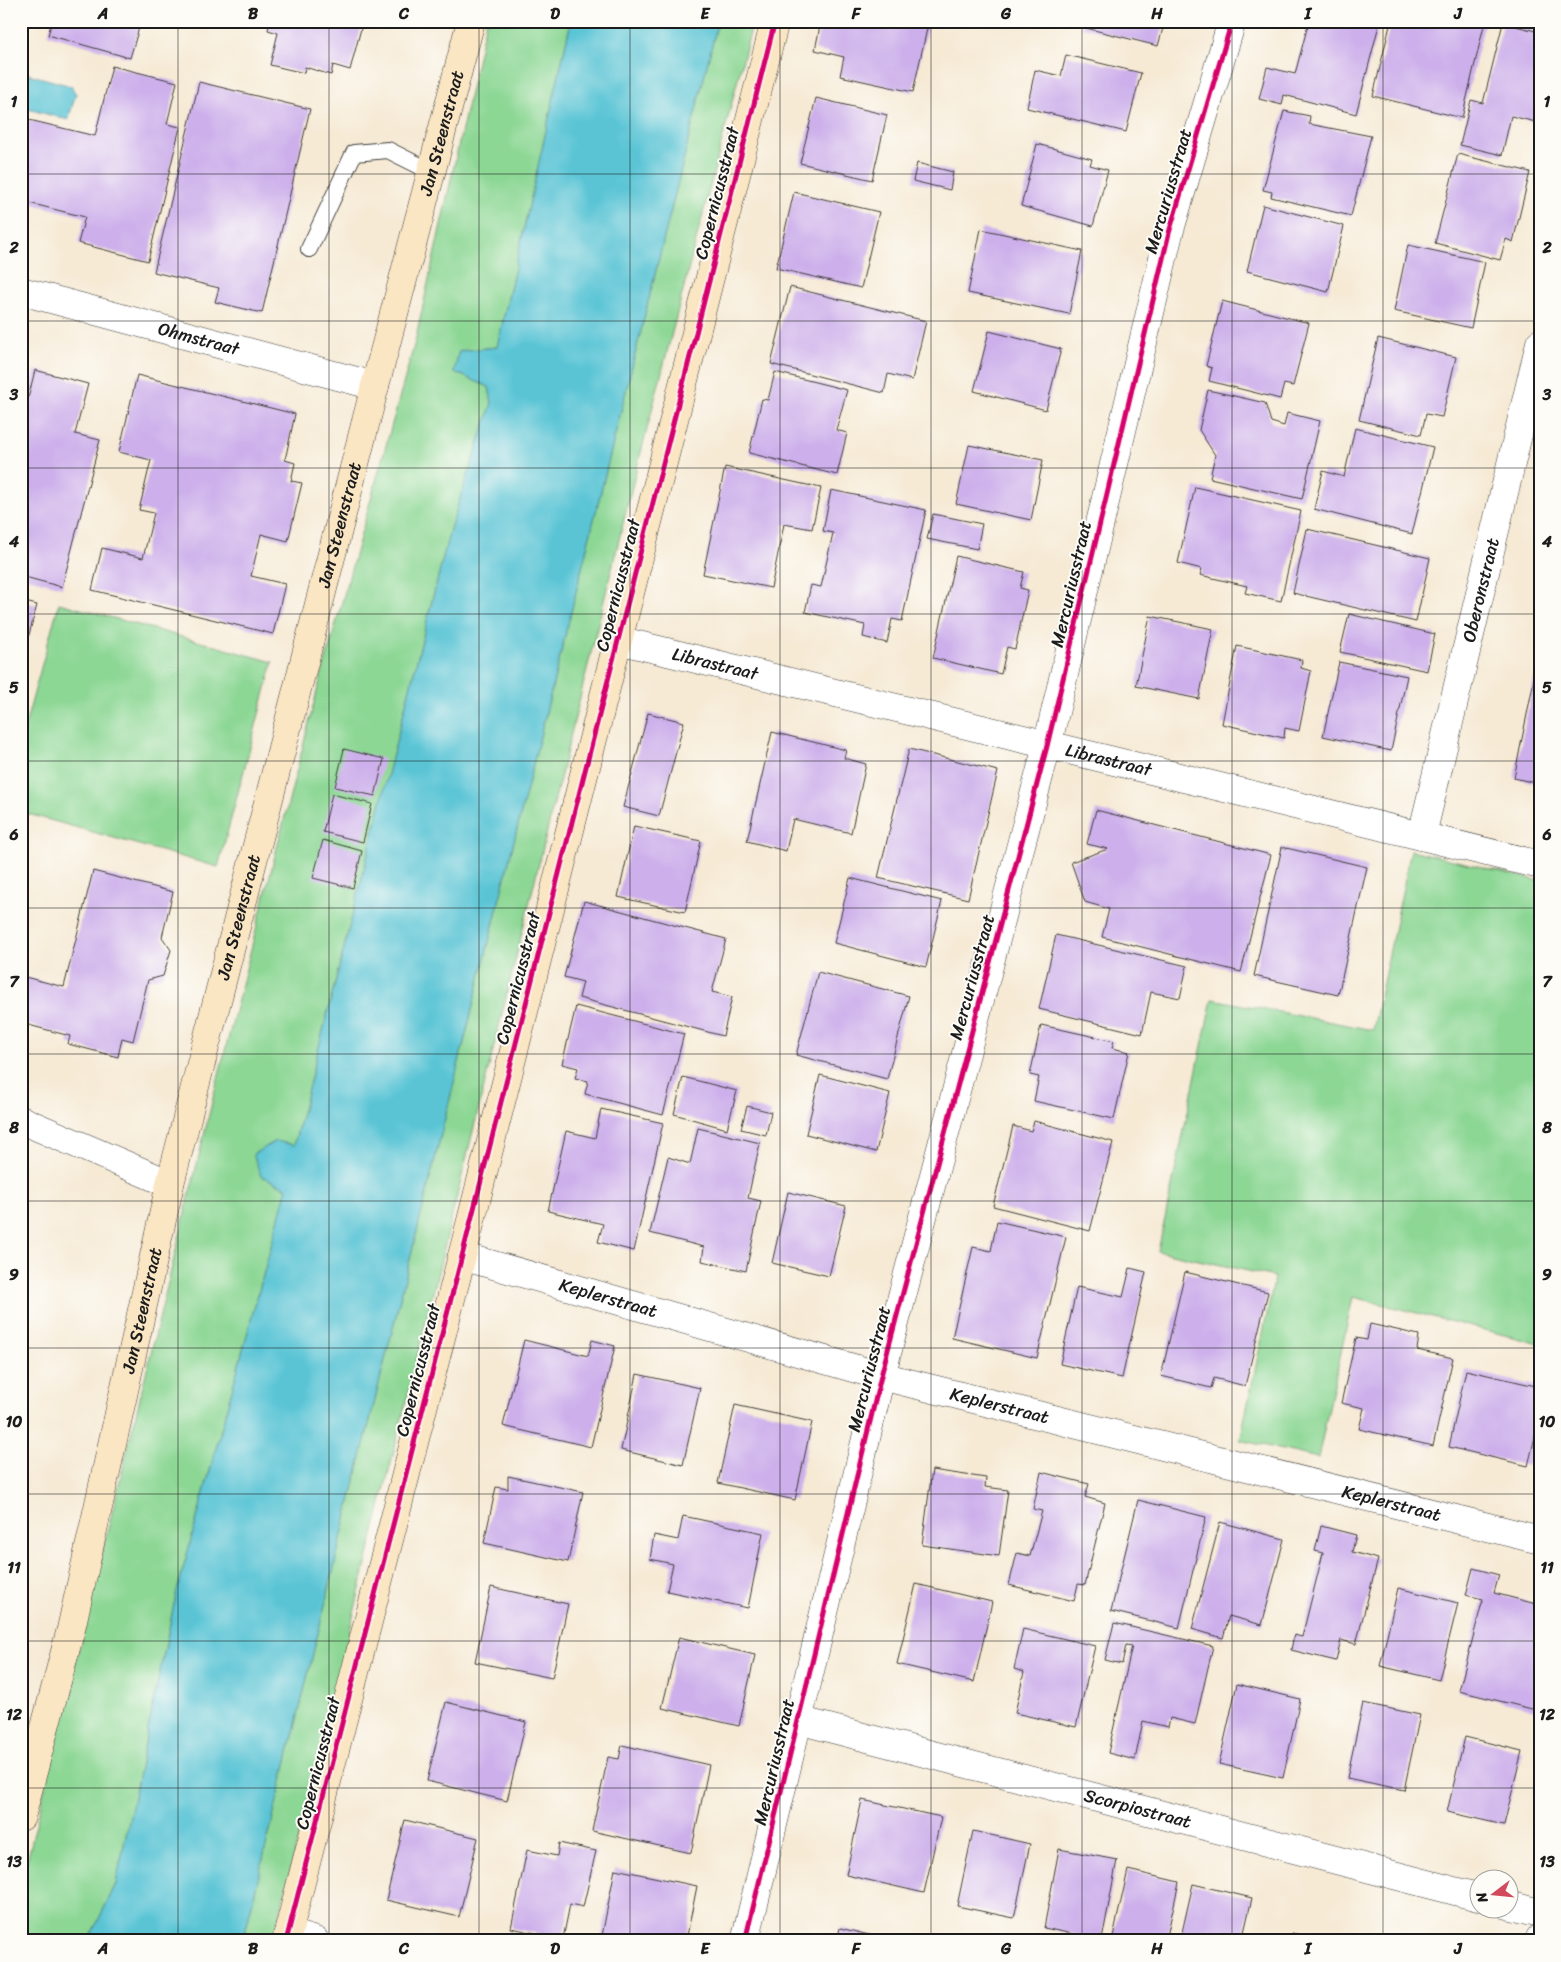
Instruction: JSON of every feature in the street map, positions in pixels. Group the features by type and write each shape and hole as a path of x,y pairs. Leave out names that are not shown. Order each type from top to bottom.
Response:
{"street":[{"name":"Jan Steenstraat","path":"21,1817 71,1629 170,1184 471,21"},
{"name":"Copernicusstraat","path":"287,1937 462,1256 775,21"},
{"name":"Mercuriusstraat","path":"745,1941 881,1376 1047,746 1169,233 1232,21"},
{"name":"Ohmstraat","path":"21,291 375,386"},
{"name":"Oberonstraat","path":"1422,835 1540,343"},
{"name":"Librastraat","path":"618,640 1540,865"},
{"path":"21,1120 170,1184"},
{"name":"Keplerstraat","path":"462,1256 881,1376 1540,1540"},
{"name":"Scorpiostraat","path":"798,1720 1468,1895"},
{"path":"1518,1908 1540,1913"},
{"path":"287,1937 315,1941"}],"lane":[{"path":"309,249 354,153 388,150 432,172"}],"green space":[{"path":"486,21 571,21 497,347 459,351 454,372 489,387 492,403 451,526 294,1145 276,1141 261,1176 287,1188 176,1595 116,1884 88,1941 21,1941 21,1886 215,1090 317,691 415,342"},
{"path":"718,21 753,21 633,483 273,1941 243,1941 368,1428"},
{"path":"59,603 273,662 218,867 21,812 21,740"},
{"path":"1411,850 1540,881 1540,1344 1353,1297 1318,1458 1240,1440 1275,1277 1158,1251 1212,999 1373,1030"}],"water":[{"path":"571,21 718,21 368,1428 243,1941 88,1941 116,1884 176,1595 287,1188 261,1176 253,1154 276,1141 294,1145 451,526 492,403 489,387 454,372 459,351 497,347"},
{"path":"21,72 71,86 76,94 68,120 21,107"}],"building":[{"path":"52,21 141,21 130,58 48,35"},
{"path":"270,21 363,21 350,70 333,65 331,75 305,67 304,73 270,65 278,33 268,30"},
{"path":"821,21 914,21 928,24 913,92 840,76 844,57 815,50"},
{"path":"1083,21 1165,21 1158,46 1082,27"},
{"path":"1309,21 1380,21 1356,114 1284,95 1282,105 1259,99 1267,67 1295,74"},
{"path":"1391,21 1485,21 1462,118 1373,96"},
{"path":"1503,23 1540,32 1540,123 1511,116 1502,155 1460,145 1471,100 1483,103"},
{"path":"1066,55 1141,73 1126,132 1027,108 1035,70 1061,76"},
{"path":"112,66 177,82 167,124 180,127 148,261 78,243 85,217 21,201 21,118 95,136"},
{"path":"199,82 310,109 262,313 215,302 219,288 154,272"},
{"path":"816,98 887,115 872,180 800,163"},
{"path":"1284,111 1310,116 1309,124 1371,136 1351,216 1271,197 1272,192 1263,190"},
{"path":"1037,144 1092,159 1090,165 1108,170 1093,226 1021,206"},
{"path":"1458,154 1530,172 1513,242 1506,239 1500,260 1435,243"},
{"path":"917,163 953,172 950,190 913,181"},
{"path":"794,192 879,212 861,288 776,268"},
{"path":"1263,205 1344,226 1328,292 1247,271"},
{"path":"981,229 1082,251 1069,314 968,293"},
{"path":"1408,245 1485,262 1471,328 1394,311"},
{"path":"790,287 926,321 912,380 888,374 884,393 771,364"},
{"path":"1222,301 1309,323 1293,386 1284,384 1280,399 1209,381 1212,368 1206,366"},
{"path":"989,331 1061,349 1046,410 974,391"},
{"path":"1378,338 1456,357 1442,417 1426,414 1421,435 1359,420"},
{"path":"35,370 88,384 75,434 100,440 62,587 21,576 21,418 23,419"},
{"path":"775,372 847,390 836,430 847,433 837,475 749,453 762,399 768,400"},
{"path":"137,375 295,414 285,460 295,463 291,481 302,483 288,541 261,534 251,576 285,584 273,634 92,590 102,548 143,558 154,513 139,510 151,460 119,452"},
{"path":"1208,390 1265,403 1271,422 1284,426 1287,413 1320,421 1302,499 1210,478 1215,455 1199,430"},
{"path":"1355,428 1433,447 1412,534 1314,509 1323,471 1344,477"},
{"path":"969,445 1043,460 1031,520 956,504"},
{"path":"725,467 821,488 812,529 784,524 771,588 703,574"},
{"path":"1195,487 1301,511 1281,601 1245,593 1247,586 1200,575 1202,569 1178,563"},
{"path":"831,490 926,510 902,621 892,619 887,643 863,637 865,625 805,612 811,585 821,587 833,533 823,531"},
{"path":"933,514 982,524 977,549 927,539"},
{"path":"1307,529 1430,558 1416,622 1293,593"},
{"path":"956,556 1024,572 1020,588 1028,590 1015,649 1007,647 1001,674 933,658"},
{"path":"21,601 37,605 27,642 21,641"},
{"path":"1349,614 1435,634 1427,671 1340,652"},
{"path":"1150,616 1213,629 1199,699 1136,686"},
{"path":"1237,646 1302,660 1301,668 1311,671 1299,731 1285,728 1284,738 1222,724"},
{"path":"1339,662 1407,676 1391,751 1323,736"},
{"path":"1535,675 1540,676 1540,784 1514,778"},
{"path":"648,713 684,722 659,816 623,807"},
{"path":"772,732 846,750 844,758 866,764 851,833 793,819 786,851 747,841"},
{"path":"344,749 384,759 375,796 335,787"},
{"path":"909,749 998,771 968,899 878,878"},
{"path":"332,794 372,804 363,842 323,832"},
{"path":"1096,810 1271,855 1241,972 1102,937 1109,909 1085,902 1071,862 1108,849 1087,844"},
{"path":"634,826 701,841 685,912 618,897"},
{"path":"323,840 362,851 353,888 313,878"},
{"path":"1282,847 1367,867 1338,995 1254,976"},
{"path":"93,871 173,892 162,937 171,950 163,976 148,980 133,1041 122,1038 118,1057 68,1044 70,1036 21,1023 21,976 64,987"},
{"path":"850,878 942,901 926,967 834,943"},
{"path":"584,901 726,939 712,992 732,997 723,1036 579,998 583,982 564,977"},
{"path":"1056,935 1187,966 1180,998 1151,992 1142,1034 1039,1009"},
{"path":"818,972 909,996 887,1079 796,1055"},
{"path":"576,1006 684,1034 663,1115 585,1094 588,1081 575,1078 578,1068 562,1064"},
{"path":"1041,1025 1114,1041 1112,1048 1129,1052 1114,1119 1034,1101 1039,1077 1030,1075"},
{"path":"820,1075 890,1093 876,1152 806,1134"},
{"path":"683,1077 737,1091 727,1129 674,1114"},
{"path":"747,1106 771,1112 766,1135 741,1129"},
{"path":"601,1109 663,1123 634,1251 598,1242 603,1224 548,1211 566,1131 595,1138"},
{"path":"1034,1121 1113,1142 1090,1231 993,1206 1013,1126 1031,1131"},
{"path":"698,1128 760,1143 748,1198 761,1201 746,1271 702,1261 704,1247 650,1233 668,1157 690,1164"},
{"path":"788,1192 846,1206 829,1276 772,1263"},
{"path":"997,1221 1066,1237 1037,1358 952,1338 973,1247 991,1251"},
{"path":"1130,1268 1146,1272 1122,1378 1060,1364 1077,1287 1123,1297"},
{"path":"1185,1272 1268,1292 1245,1386 1214,1378 1211,1388 1161,1376"},
{"path":"1370,1324 1419,1335 1417,1350 1453,1358 1433,1446 1359,1429 1364,1408 1341,1403 1356,1338 1367,1340"},
{"path":"524,1340 588,1356 592,1340 615,1346 591,1447 503,1426"},
{"path":"1466,1370 1540,1387 1540,1416 1528,1466 1449,1447"},
{"path":"637,1374 700,1388 683,1465 621,1450"},
{"path":"735,1405 812,1422 795,1500 718,1483"},
{"path":"932,1470 986,1478 985,1487 1008,1490 999,1556 922,1545"},
{"path":"1041,1472 1089,1484 1085,1497 1105,1503 1085,1585 1078,1584 1074,1601 1009,1585 1017,1553 1030,1556 1042,1511 1033,1509"},
{"path":"508,1476 583,1492 568,1562 484,1543 496,1487 508,1489"},
{"path":"1138,1500 1206,1517 1179,1628 1111,1611"},
{"path":"683,1516 763,1533 748,1608 667,1591 673,1564 650,1559 654,1535 678,1540"},
{"path":"1220,1522 1284,1539 1262,1625 1229,1616 1223,1638 1192,1629"},
{"path":"1321,1526 1356,1535 1352,1552 1378,1559 1356,1644 1341,1640 1336,1661 1291,1650 1294,1635 1302,1637 1323,1553 1315,1551"},
{"path":"1473,1568 1499,1575 1494,1593 1540,1605 1540,1711 1459,1691 1483,1599 1466,1595"},
{"path":"916,1584 992,1602 974,1682 897,1664"},
{"path":"491,1587 568,1604 552,1678 475,1662"},
{"path":"1398,1588 1458,1603 1439,1680 1380,1666"},
{"path":"1114,1623 1213,1646 1195,1724 1170,1718 1168,1727 1143,1721 1135,1760 1108,1753 1132,1646 1126,1645 1122,1664 1105,1660"},
{"path":"1023,1629 1095,1646 1076,1727 1015,1713 1024,1672 1014,1669"},
{"path":"679,1637 755,1655 739,1726 662,1708"},
{"path":"1237,1684 1300,1699 1283,1778 1219,1764"},
{"path":"446,1702 526,1722 507,1801 427,1781"},
{"path":"1363,1703 1420,1715 1404,1790 1347,1778"},
{"path":"1465,1737 1522,1751 1504,1825 1447,1812"},
{"path":"622,1745 709,1765 691,1853 592,1831 608,1757 619,1759"},
{"path":"862,1800 941,1817 924,1893 846,1875"},
{"path":"405,1820 478,1838 459,1917 386,1900"},
{"path":"973,1831 1030,1844 1014,1918 957,1906"},
{"path":"559,1843 596,1851 583,1907 570,1904 563,1939 511,1928 527,1850 557,1856"},
{"path":"1059,1849 1117,1860 1102,1940 1044,1928"},
{"path":"615,1869 697,1886 686,1941 601,1941"},
{"path":"1128,1870 1179,1882 1166,1941 1112,1941"},
{"path":"1193,1884 1252,1898 1242,1941 1180,1941"},
{"path":"840,1928 890,1940 890,1941 837,1941"},
{"path":"1292,1933 1320,1940 1320,1941 1291,1941"},
{"path":"951,1935 973,1940 973,1941 949,1941"}],"cycle path":[{"path":"286,1941 775,21"},
{"path":"745,1941 881,1376 1047,746 1169,233 1232,21"}]}
